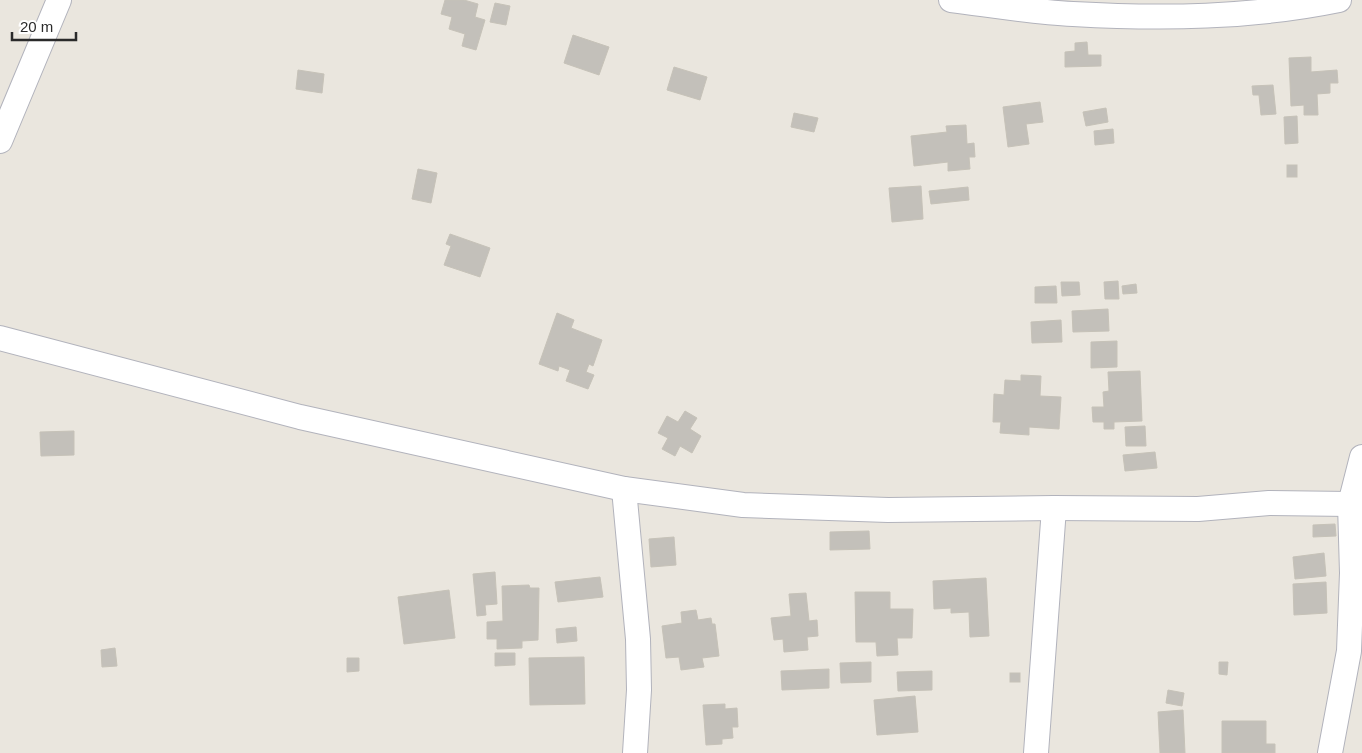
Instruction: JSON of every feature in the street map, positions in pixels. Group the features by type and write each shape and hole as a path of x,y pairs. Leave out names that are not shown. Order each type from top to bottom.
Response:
{"street":[{"path":"0,141 59,0"},
{"path":"951,0 1071,14 1218,16 1293,9 1339,0"},
{"path":"0,338 300,416 624,489 743,505 888,510 1054,508 1198,510 1356,494"},
{"path":"1330,753 1349,651 1356,494 1362,457"},
{"path":"624,489 638,639 639,690 635,753"},
{"path":"1036,753 1054,508"}],"building":[{"path":"445,0 464,0 478,4 475,17 485,20 476,50 462,46 465,34 449,29 452,17 441,14"},
{"path":"495,3 510,6 506,25 490,22"},
{"path":"573,35 609,47 599,75 564,63"},
{"path":"1087,42 1088,55 1101,55 1101,66 1065,67 1065,52 1075,51 1075,43"},
{"path":"1311,57 1311,72 1337,70 1338,83 1330,83 1330,93 1317,94 1318,115 1304,115 1304,105 1291,106 1289,58"},
{"path":"674,67 707,77 700,100 667,90"},
{"path":"298,70 324,74 322,93 296,89"},
{"path":"1273,85 1276,114 1261,115 1259,95 1253,95 1252,86"},
{"path":"1040,102 1043,122 1026,124 1029,144 1008,147 1003,107"},
{"path":"1106,108 1108,122 1086,126 1083,112"},
{"path":"794,113 818,118 814,132 791,127"},
{"path":"1297,116 1298,143 1285,144 1284,117"},
{"path":"966,125 967,144 974,143 975,157 969,157 970,169 948,171 948,162 914,166 911,136 947,132 946,126"},
{"path":"1113,129 1114,143 1095,145 1094,131"},
{"path":"1287,165 1297,165 1297,177 1287,177"},
{"path":"418,169 437,173 431,203 412,199"},
{"path":"921,186 923,219 892,222 889,188"},
{"path":"968,187 969,200 931,204 929,191"},
{"path":"450,234 490,248 480,277 444,265 451,246 446,244"},
{"path":"1118,281 1119,299 1105,299 1104,282"},
{"path":"1061,282 1079,282 1080,295 1062,296"},
{"path":"1136,284 1137,293 1123,294 1122,286"},
{"path":"1056,286 1057,303 1035,303 1035,287"},
{"path":"1108,309 1109,331 1073,332 1072,311"},
{"path":"557,313 574,320 571,328 602,340 593,366 589,364 586,372 594,375 588,389 566,381 570,370 559,366 558,371 539,364"},
{"path":"1061,320 1062,342 1032,343 1031,322"},
{"path":"1117,341 1117,367 1091,368 1091,342"},
{"path":"1140,371 1142,421 1114,422 1114,429 1104,429 1104,422 1093,422 1092,407 1104,407 1103,392 1109,391 1108,372"},
{"path":"1021,375 1041,376 1040,396 1061,397 1059,429 1029,427 1029,435 1000,433 1001,422 993,422 994,394 1004,395 1005,380 1021,381"},
{"path":"685,411 697,418 690,429 701,436 692,453 680,446 675,456 662,449 668,438 658,433 667,416 678,422"},
{"path":"1145,426 1146,446 1126,446 1125,427"},
{"path":"74,431 74,455 41,456 40,432"},
{"path":"1155,452 1157,468 1125,471 1123,455"},
{"path":"1335,524 1336,536 1313,537 1313,525"},
{"path":"869,531 870,549 830,550 830,532"},
{"path":"674,537 676,565 651,567 649,539"},
{"path":"1324,553 1326,576 1295,579 1293,557"},
{"path":"495,572 497,604 485,605 486,615 477,616 473,574"},
{"path":"600,577 603,597 558,602 555,582"},
{"path":"986,578 989,636 970,637 969,612 951,613 951,608 934,609 933,581"},
{"path":"1326,582 1327,613 1294,615 1293,584"},
{"path":"529,585 530,588 539,588 538,640 522,641 522,648 497,649 497,639 487,639 487,622 503,621 502,586"},
{"path":"449,590 455,638 404,644 398,597"},
{"path":"855,592 890,592 890,609 913,609 912,638 897,638 898,655 877,656 876,642 856,642"},
{"path":"806,593 809,621 817,620 818,636 807,637 808,650 784,652 783,639 774,640 771,618 791,616 789,594"},
{"path":"696,610 698,620 711,618 712,624 715,624 719,656 702,658 704,667 681,670 679,657 666,658 662,626 682,623 681,612"},
{"path":"576,627 577,641 557,643 556,629"},
{"path":"115,648 117,666 102,667 101,650"},
{"path":"495,653 515,653 515,665 495,666"},
{"path":"584,657 585,704 530,705 529,658"},
{"path":"347,658 359,658 359,671 347,672"},
{"path":"871,662 871,682 841,683 840,663"},
{"path":"1219,662 1228,662 1227,675 1219,674"},
{"path":"829,669 829,688 782,690 781,671"},
{"path":"932,671 932,690 898,691 897,672"},
{"path":"1010,673 1020,673 1020,682 1010,682"},
{"path":"1168,690 1184,693 1182,706 1166,703"},
{"path":"915,696 918,732 877,735 874,700"},
{"path":"725,704 725,709 737,708 738,727 732,727 733,738 722,739 722,744 706,745 703,705"},
{"path":"1183,710 1185,753 1160,753 1158,712"},
{"path":"1222,721 1266,721 1266,744 1275,744 1275,753 1222,753"}]}
